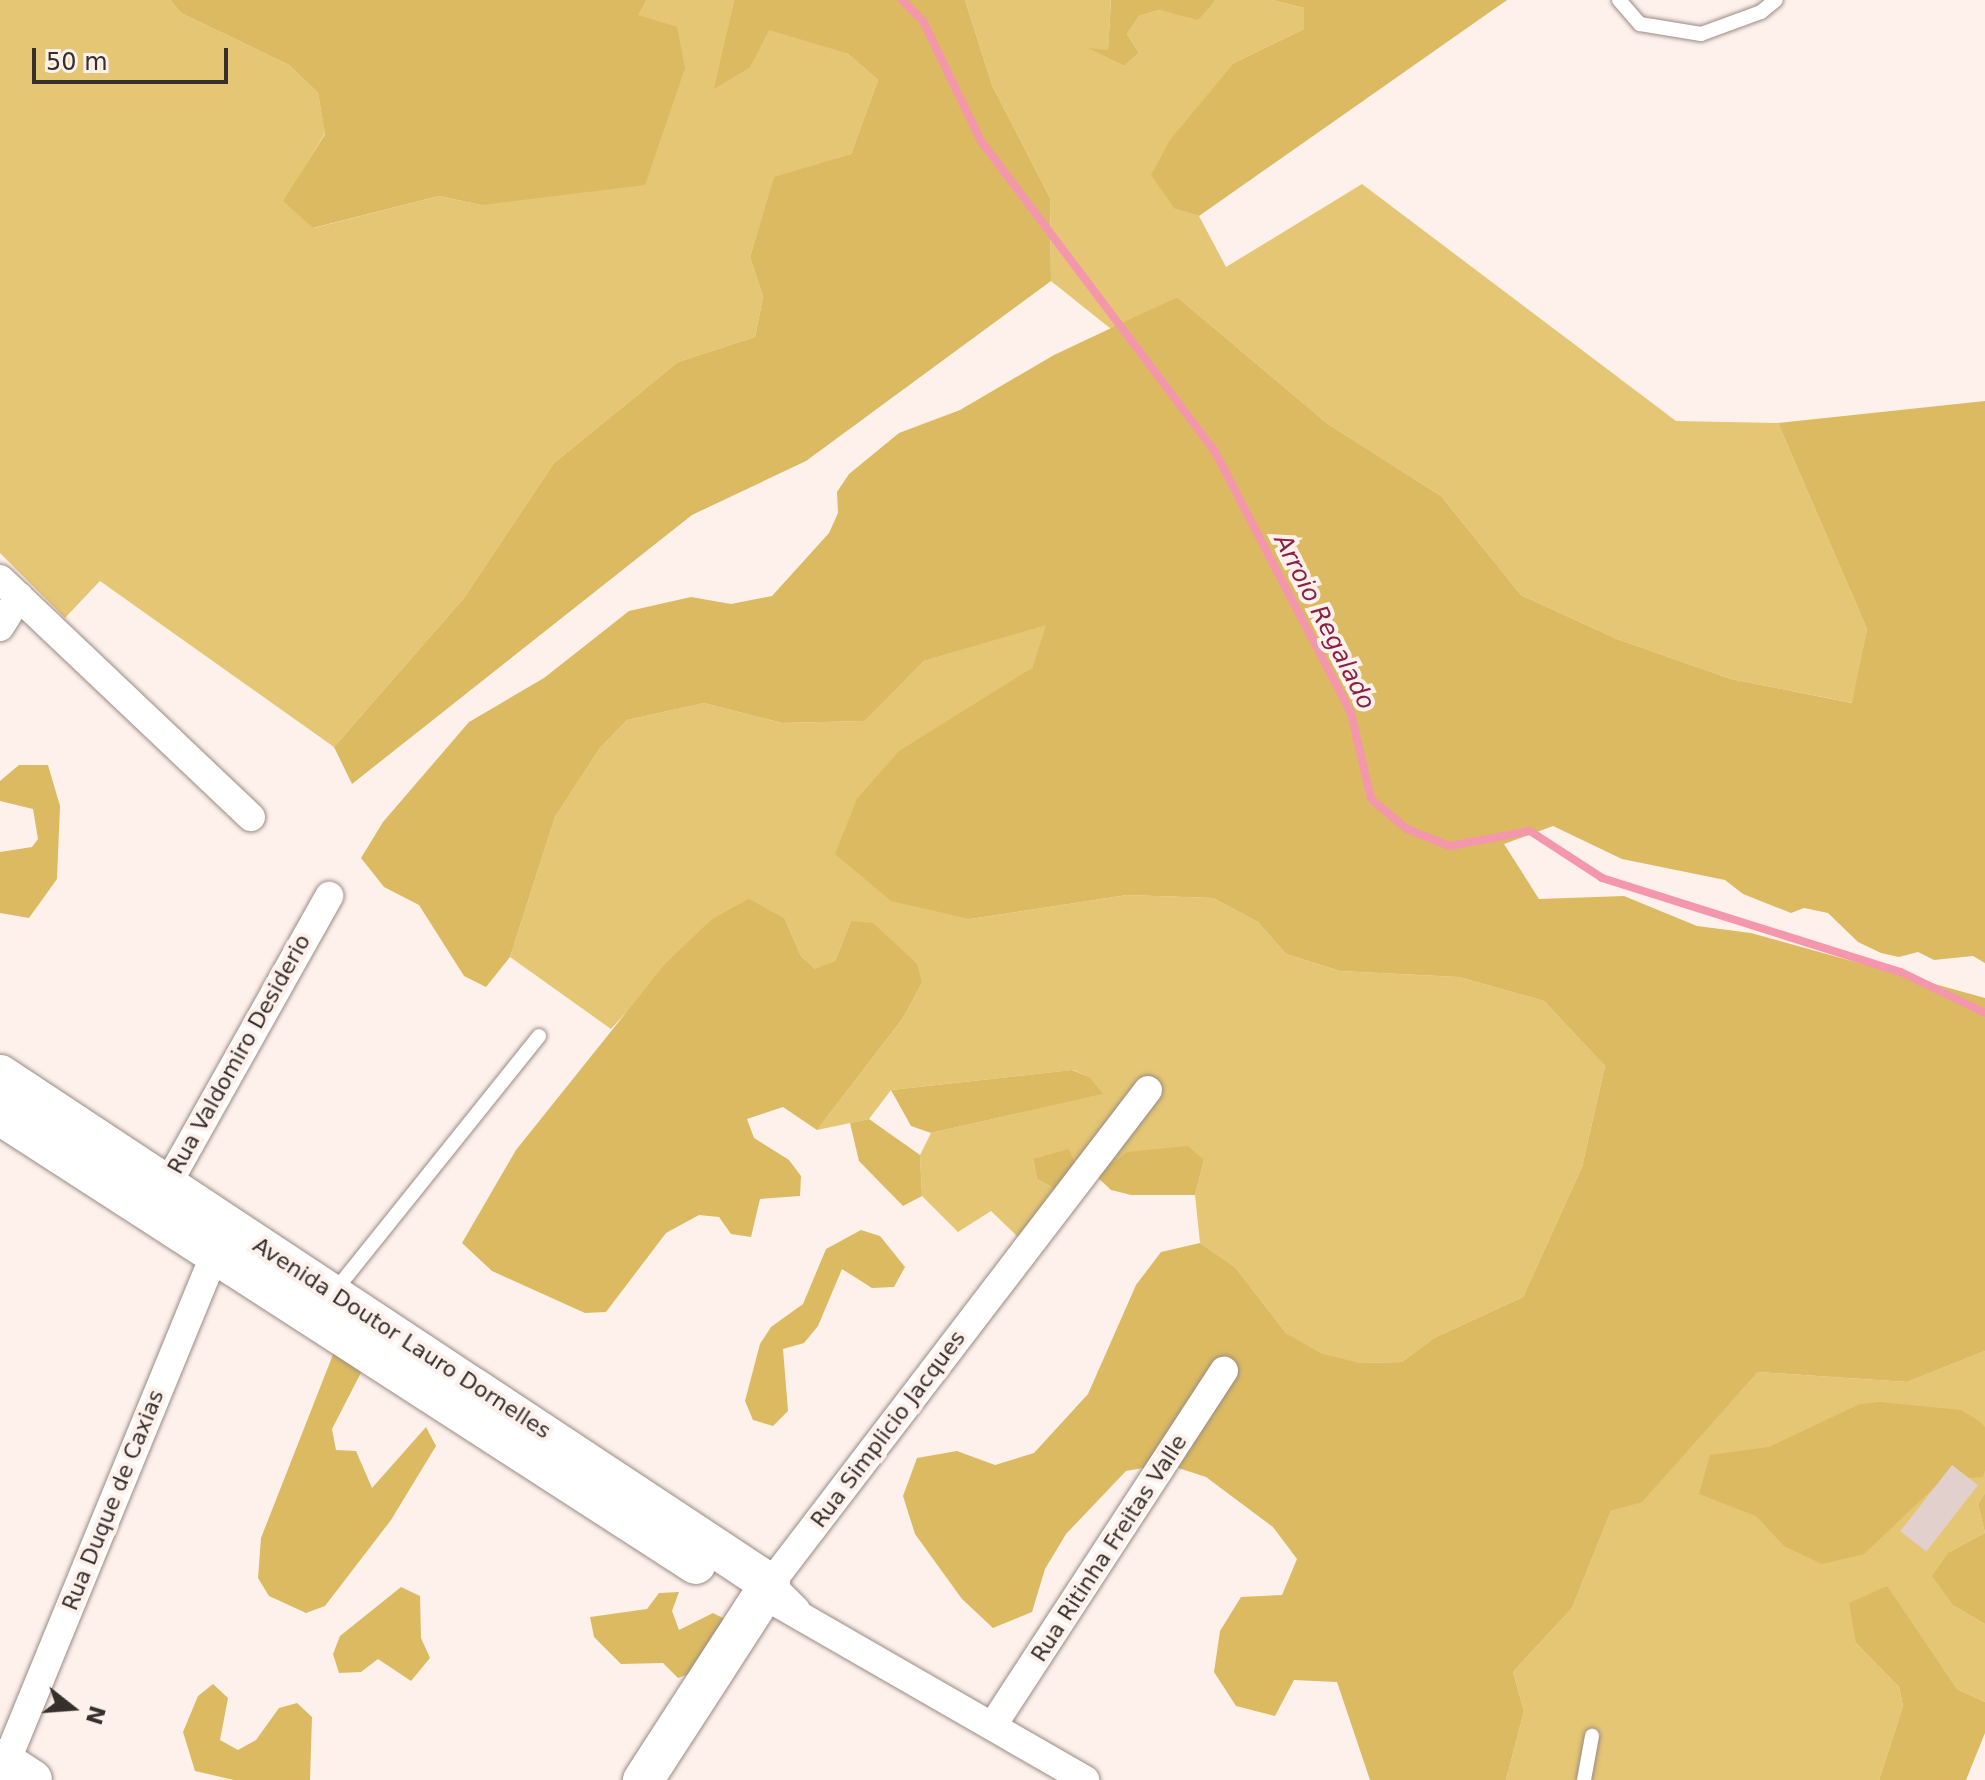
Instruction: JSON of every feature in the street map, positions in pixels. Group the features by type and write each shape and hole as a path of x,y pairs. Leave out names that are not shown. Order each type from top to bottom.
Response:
{"main road":[{"name":"Avenida Doutor Lauro Dornelles","path":"0,1075 159,1199"},
{"name":"Avenida Doutor Lauro Dornelles","path":"0,1115 159,1199 222,1238 703,1569 775,1597"},
{"name":"Avenida Doutor Lauro Dornelles","path":"222,1238 333,1293 775,1597"},
{"name":"Rua Simplicio Jacques","path":"643,1780 775,1597"}],"street":[{"path":"0,627 10,588 251,817"},
{"name":"Rua Valdomiro Desiderio","path":"159,1199 329,896"},
{"name":"Rua Simplicio Jacques","path":"775,1597 1148,1090"},
{"name":"Rua Duque de Caxias","path":"9,1770 222,1238"},
{"name":"Rua Ritinha Freitas Valle","path":"993,1725 1224,1371"},
{"name":"Avenida Doutor Lauro Dornelles","path":"775,1597 1085,1780"}],"lane":[{"path":"1619,0 1640,24 1701,34 1761,12 1776,0"},
{"path":"333,1293 539,1036"},
{"path":"1584,1780 1592,1736"}],"shaded area":[{"path":"0,0 170,0 181,13 289,65 318,93 325,133 284,201 314,228 439,196 481,205 646,0 734,0 715,88 750,68 768,29 848,54 878,80 851,154 774,178 750,257 763,297 755,337 678,362 554,463 464,598 334,747 100,581 65,618 0,553"},
{"path":"170,0 646,0 638,15 677,27 685,68 645,185 481,205 439,196 313,228 283,201 325,134 318,93 289,65 181,13"},
{"path":"734,0 965,0 992,85 1050,198 1051,281 806,461 692,515 352,784 334,747 464,598 554,463 678,362 755,337 763,297 750,257 774,177 851,154 878,80 848,54 769,30 750,68 714,89"},
{"path":"965,0 1111,0 1108,51 1091,49 1124,66 1139,53 1127,34 1139,16 1159,10 1198,19 1216,0 1272,0 1304,8 1304,29 1234,63 1175,209 1199,216 1226,267 1362,184 1676,421 1778,423 1867,629 1853,703 1731,679 1617,639 1521,595 1441,496 1328,424 1177,297 1111,329 1051,281 1050,198 992,85"},
{"path":"1111,0 1216,0 1198,20 1159,10 1139,16 1127,34 1139,53 1124,66 1088,48 1108,50"},
{"path":"1272,0 1507,0 1199,216 1175,209 1151,175 1170,140 1234,63 1304,29 1304,8"},
{"path":"1177,297 1328,424 1441,496 1521,595 1617,639 1731,679 1852,703 1867,629 1778,423 1985,401 1985,963 1973,956 1934,960 1918,952 1899,957 1881,953 1858,942 1828,913 1804,908 1791,913 1743,894 1725,880 1622,859 1553,826 1504,844 1539,899 1624,896 1697,926 1751,933 1985,998 1985,1351 1907,1382 1758,1372 1642,1502 1611,1511 1572,1608 1513,1672 1524,1711 1506,1780 1370,1780 1337,1682 1294,1680 1275,1716 1236,1706 1214,1672 1220,1631 1241,1597 1282,1595 1297,1559 1273,1527 1206,1477 1166,1464 1126,1471 1066,1534 1045,1569 1032,1612 993,1628 962,1599 915,1534 903,1496 917,1458 957,1451 995,1465 1034,1453 1088,1394 1136,1285 1161,1252 1200,1243 1235,1267 1286,1333 1322,1354 1361,1363 1402,1362 1434,1338 1523,1297 1582,1167 1605,1066 1544,1001 1459,977 1340,971 1286,954 1258,922 1213,898 1127,895 970,919 891,901 835,854 857,799 899,751 1032,668 1046,625 924,661 864,721 782,723 704,703 627,720 600,748 555,817 510,957 486,987 464,976 419,905 384,887 361,858 383,822 469,722 544,678 629,611 691,597 731,604 772,596 829,533 838,513 837,492 849,474 899,433 960,410 1054,355"},
{"path":"1047,624 1032,668 991,698 970,919 1127,895 1213,898 1258,922 1286,954 1340,971 1459,977 1544,1001 1605,1066 1582,1167 1523,1297 1434,1338 1402,1362 1361,1363 1322,1355 1286,1333 1235,1267 1200,1243 1195,1195 1204,1160 1096,1176 1033,1159 1037,1179 1055,1189 1019,1238 991,1211 958,1232 922,1196 920,1155 931,1133 1102,1094 1090,1077 1073,1070 891,1090 869,1119 817,1130 903,1018 922,983 851,921 835,961 816,970 801,956 785,919 712,919 611,1029 510,957 555,817 600,748 627,720 704,703 782,723 863,721 924,661"},
{"path":"19,765 48,765 60,806 57,879 29,918 0,913 0,852 32,847 38,839 33,809 0,801 0,781"},
{"path":"749,899 785,919 801,956 815,969 835,961 851,921 873,923 917,964 922,983 903,1018 817,1130 783,1107 747,1119 754,1138 789,1160 801,1176 800,1196 760,1199 751,1237 731,1234 719,1217 699,1215 666,1233 606,1312 585,1313 492,1271 462,1243 516,1150 665,964 712,919"},
{"path":"1072,1070 1090,1077 1103,1094 931,1133 911,1126 891,1090"},
{"path":"869,1119 920,1155 922,1196 903,1206 859,1161 850,1123"},
{"path":"1188,1146 1204,1160 1195,1195 1131,1195 1111,1190 1096,1176 1127,1152"},
{"path":"1069,1149 1080,1174 1055,1189 1037,1179 1033,1159"},
{"path":"861,1230 880,1236 905,1267 894,1287 872,1288 842,1269 818,1326 804,1343 783,1349 788,1411 773,1426 753,1420 745,1401 760,1344 771,1327 803,1304 826,1249"},
{"path":"1985,1351 1985,1493 1978,1504 1985,1533 1949,1552 1954,1606 1985,1624 1985,1702 1957,1689 1886,1586 1856,1643 1899,1687 1903,1706 1879,1780 1506,1780 1524,1711 1513,1672 1572,1608 1611,1511 1642,1501 1758,1372 1907,1382"},
{"path":"334,1352 368,1359 332,1429 336,1450 356,1451 372,1488 426,1427 436,1446 391,1520 325,1606 306,1613 269,1596 258,1578 261,1538"},
{"path":"1880,1402 1961,1410 1979,1421 1985,1427 1985,1470 1983,1477 1942,1480 1864,1554 1822,1564 1784,1546 1756,1516 1699,1494 1710,1455 1769,1447 1860,1404"},
{"path":"1985,1493 1985,1533 1978,1504"},
{"path":"1985,1533 1985,1624 1954,1606 1932,1576 1949,1552"},
{"path":"1887,1586 1957,1689 1985,1702 1985,1733 1966,1780 1879,1780 1903,1706 1899,1687 1856,1643 1849,1603"},
{"path":"401,1587 420,1596 421,1638 430,1658 411,1681 378,1659 361,1672 339,1673 333,1654 340,1636"},
{"path":"679,1592 672,1611 679,1630 713,1613 731,1622 697,1671 678,1678 663,1663 621,1664 594,1637 590,1617 647,1609 659,1593"},
{"path":"213,1684 228,1698 220,1740 238,1750 256,1740 279,1708 297,1703 312,1717 310,1780 234,1780 195,1771 183,1732 198,1696"}],"building":[{"path":"1952,1465 1978,1485 1926,1552 1900,1531"}],"waterway":[{"name":"Arroio Regalado","path":"902,0 923,21 981,141 1214,450 1351,713 1371,799 1407,829 1450,846 1530,831 1602,878 1901,972 1985,1013"}]}
